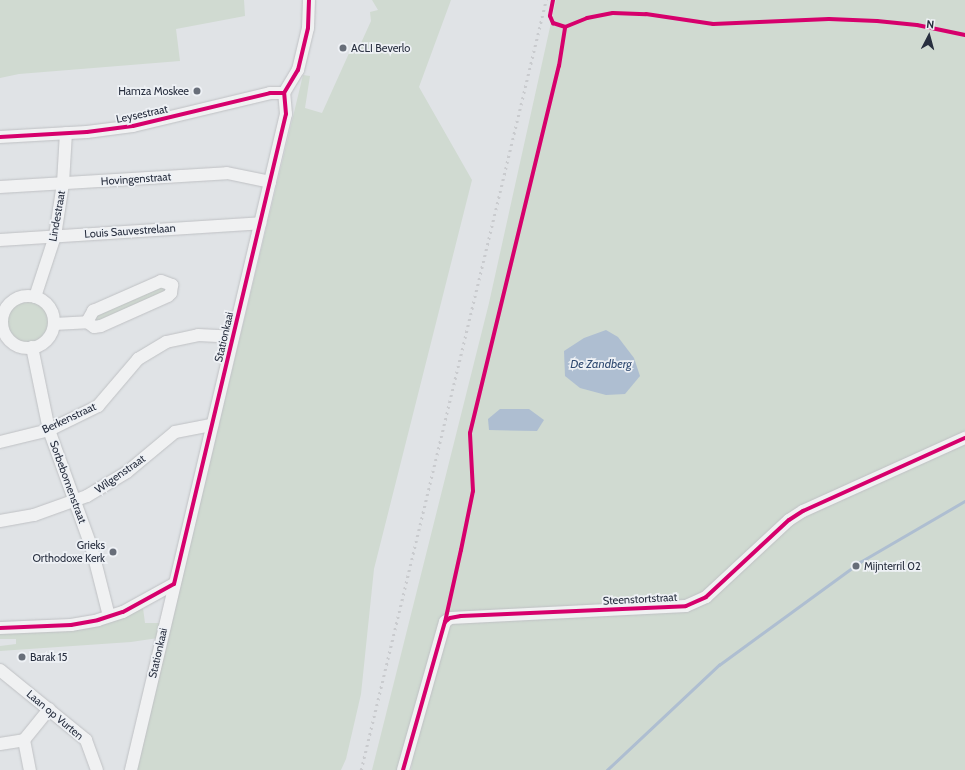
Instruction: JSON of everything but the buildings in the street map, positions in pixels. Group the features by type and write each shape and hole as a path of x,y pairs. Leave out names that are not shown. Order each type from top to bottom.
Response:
{"street":[{"path":"284,93 298,70 308,28 309,0"},
{"name":"Leysestraat","path":"0,137 66,133 133,126 270,93 284,93"},
{"name":"Stationkaai","path":"131,770 286,114 284,93"},
{"name":"Lindestraat","path":"35,297 54,236 63,183 66,133"},
{"name":"Hovingenstraat","path":"0,188 227,173 270,182"},
{"name":"Louis Sauvestrelaan","path":"0,240 260,223"},
{"path":"54,324 87,322 94,327 101,326 168,296 171,293 172,285 161,281 93,311 87,322"},
{"path":"24,296 35,297 50,307 54,324 47,340 32,347 14,343 3,335 4,303 24,296"},
{"name":"Berkenstraat","path":"0,442 49,430 98,406 138,360 166,342 198,335 233,337"},
{"name":"Sorbebomenstraat","path":"32,347 49,430 97,564 109,616"},
{"name":"Wilgenstraat","path":"0,521 34,515 75,501 115,480 175,432 212,425"},
{"name":"Steenstortstraat","path":"403,770 445,622 450,618 686,606 706,597 788,520 803,511 965,438"},
{"path":"0,628 72,625 109,616 123,612 174,584"},
{"name":"Laan op Vurten","path":"0,670 86,740 97,770"},
{"path":"0,744 24,740 49,709"},
{"path":"24,740 30,770"}],"shaded area":[{"path":"0,0 244,0 245,16 176,29 180,61 19,74 0,78"},
{"path":"372,0 451,0 419,87 472,180 374,569 361,694 346,759 341,770 136,770 303,75 310,76 305,108 322,113 350,51 356,54 371,21 370,12 378,10"},
{"path":"556,0 965,0 965,770 411,770 414,750 399,770 372,770 489,303"},
{"path":"160,284 170,289 97,325 92,316"},
{"path":"25,300 33,300 38,301 45,306 50,313 50,331 45,338 38,343 25,344 17,341 10,334 7,326 7,318 10,310 17,303"},
{"path":"143,608 145,623 161,623 158,638 131,642 0,651 0,646 16,644 16,639 0,639 0,632 89,628"}],"water":[{"name":"De Zandberg","path":"606,330 618,337 634,358 640,376 625,394 606,395 580,388 565,376 564,351 584,338"},
{"path":"500,409 529,409 544,420 537,431 489,430 488,419"}],"waterway":[{"path":"607,770 719,665 860,562 965,501"}],"railway":[{"path":"361,770 546,0"}],"cycle path":[{"path":"284,93 298,70 308,28 309,0"},
{"path":"553,0 550,16 553,23 565,27 587,18 613,13 646,14 713,24 829,19 877,21 917,25 965,35"},
{"path":"403,770 445,622 461,550 473,491 470,433 559,66 565,27"},
{"path":"0,137 87,132 133,126 270,93 284,93"},
{"path":"0,628 71,625 98,620 123,612 174,584 286,114 284,93"},
{"path":"445,622 450,618 461,616 686,606 706,597 789,520 803,511 965,438"}],"place":[{"name":"ACLI Beverlo","path":"343,48"},
{"name":"Hamza Moskee","path":"197,91"},
{"name":"Grieks Orthodoxe Kerk","path":"113,552"},
{"name":"Mijnterril 02","path":"856,566"},
{"name":"Barak 15","path":"22,657"}]}
